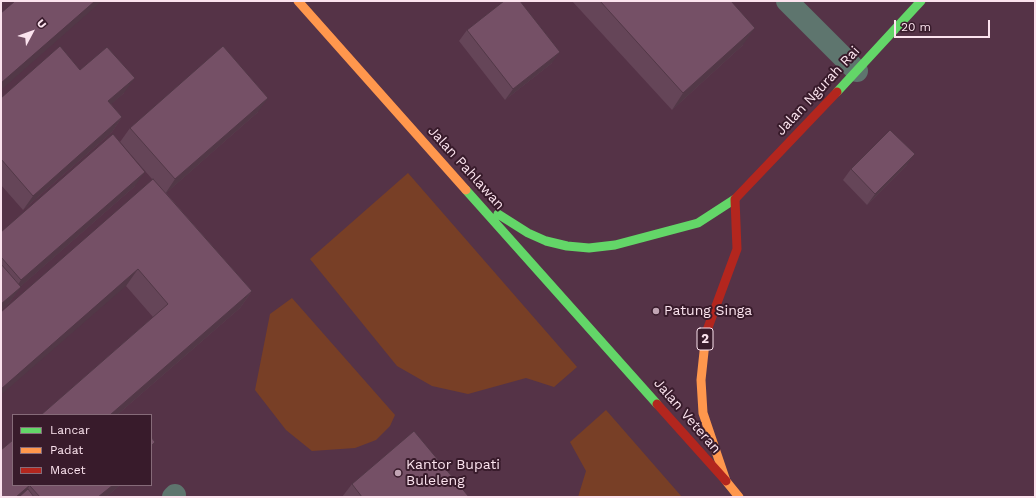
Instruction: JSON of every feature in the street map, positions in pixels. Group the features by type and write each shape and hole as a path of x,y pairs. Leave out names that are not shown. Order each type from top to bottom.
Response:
{"main road":[{"name":"Jalan Pahlawan","path":"298,1 614,354"},
{"name":"Jalan Ngurah Rai","path":"474,198 528,233 567,246 589,248 615,245 698,223 735,199 857,71 921,1"},
{"name":"2","path":"726,481 703,413 701,380 707,329 737,249 735,199"},
{"name":"Jalan Veteran","path":"614,354 739,497"}],"street":[{"path":"787,1 857,71"}],"shaded area":[{"path":"408,173 577,367 554,387 526,378 468,394 432,386 397,366 310,259"},
{"path":"292,298 395,415 390,426 376,440 355,448 312,451 286,430 255,390 270,314"},
{"path":"606,410 682,497 578,497 586,471 570,442"}],"building":[{"path":"15,1 95,1 1,83 1,13"},
{"path":"504,1 520,1 560,52 513,89 467,30"},
{"path":"600,1 731,1 755,28 683,93"},
{"path":"60,46 80,70 107,47 135,78 108,101 122,117 33,196 1,159 1,98"},
{"path":"223,46 268,98 175,179 130,128"},
{"path":"890,130 915,154 875,194 851,169"},
{"path":"113,134 145,172 21,280 1,257 1,232"},
{"path":"153,179 252,291 111,414 42,414 168,304 138,269 1,389 1,312"},
{"path":"1,264 21,287 1,304"},
{"path":"414,431 469,497 362,497 352,484"},
{"path":"152,438 155,442 152,445"},
{"path":"12,441 12,486 29,486 16,497 1,497 1,450"},
{"path":"30,486 112,486 98,497 40,497"},
{"path":"28,489 34,497 19,497"}],"traffic: fast":[{"path":"837,92 921,1"},
{"path":"466,190 657,404"},
{"path":"498,214 528,233 546,241 567,246 589,248 615,245 698,223 735,199"}],"traffic: slow":[{"path":"298,1 466,190"},
{"path":"706,333 701,380 703,413 726,481 739,497"}],"traffic: jam":[{"path":"706,333 737,249 735,199 837,92"},
{"path":"657,404 726,481"}],"place":[{"name":"Patung Singa","path":"656,311"},
{"name":"Kantor Bupati Buleleng","path":"398,473"}]}
